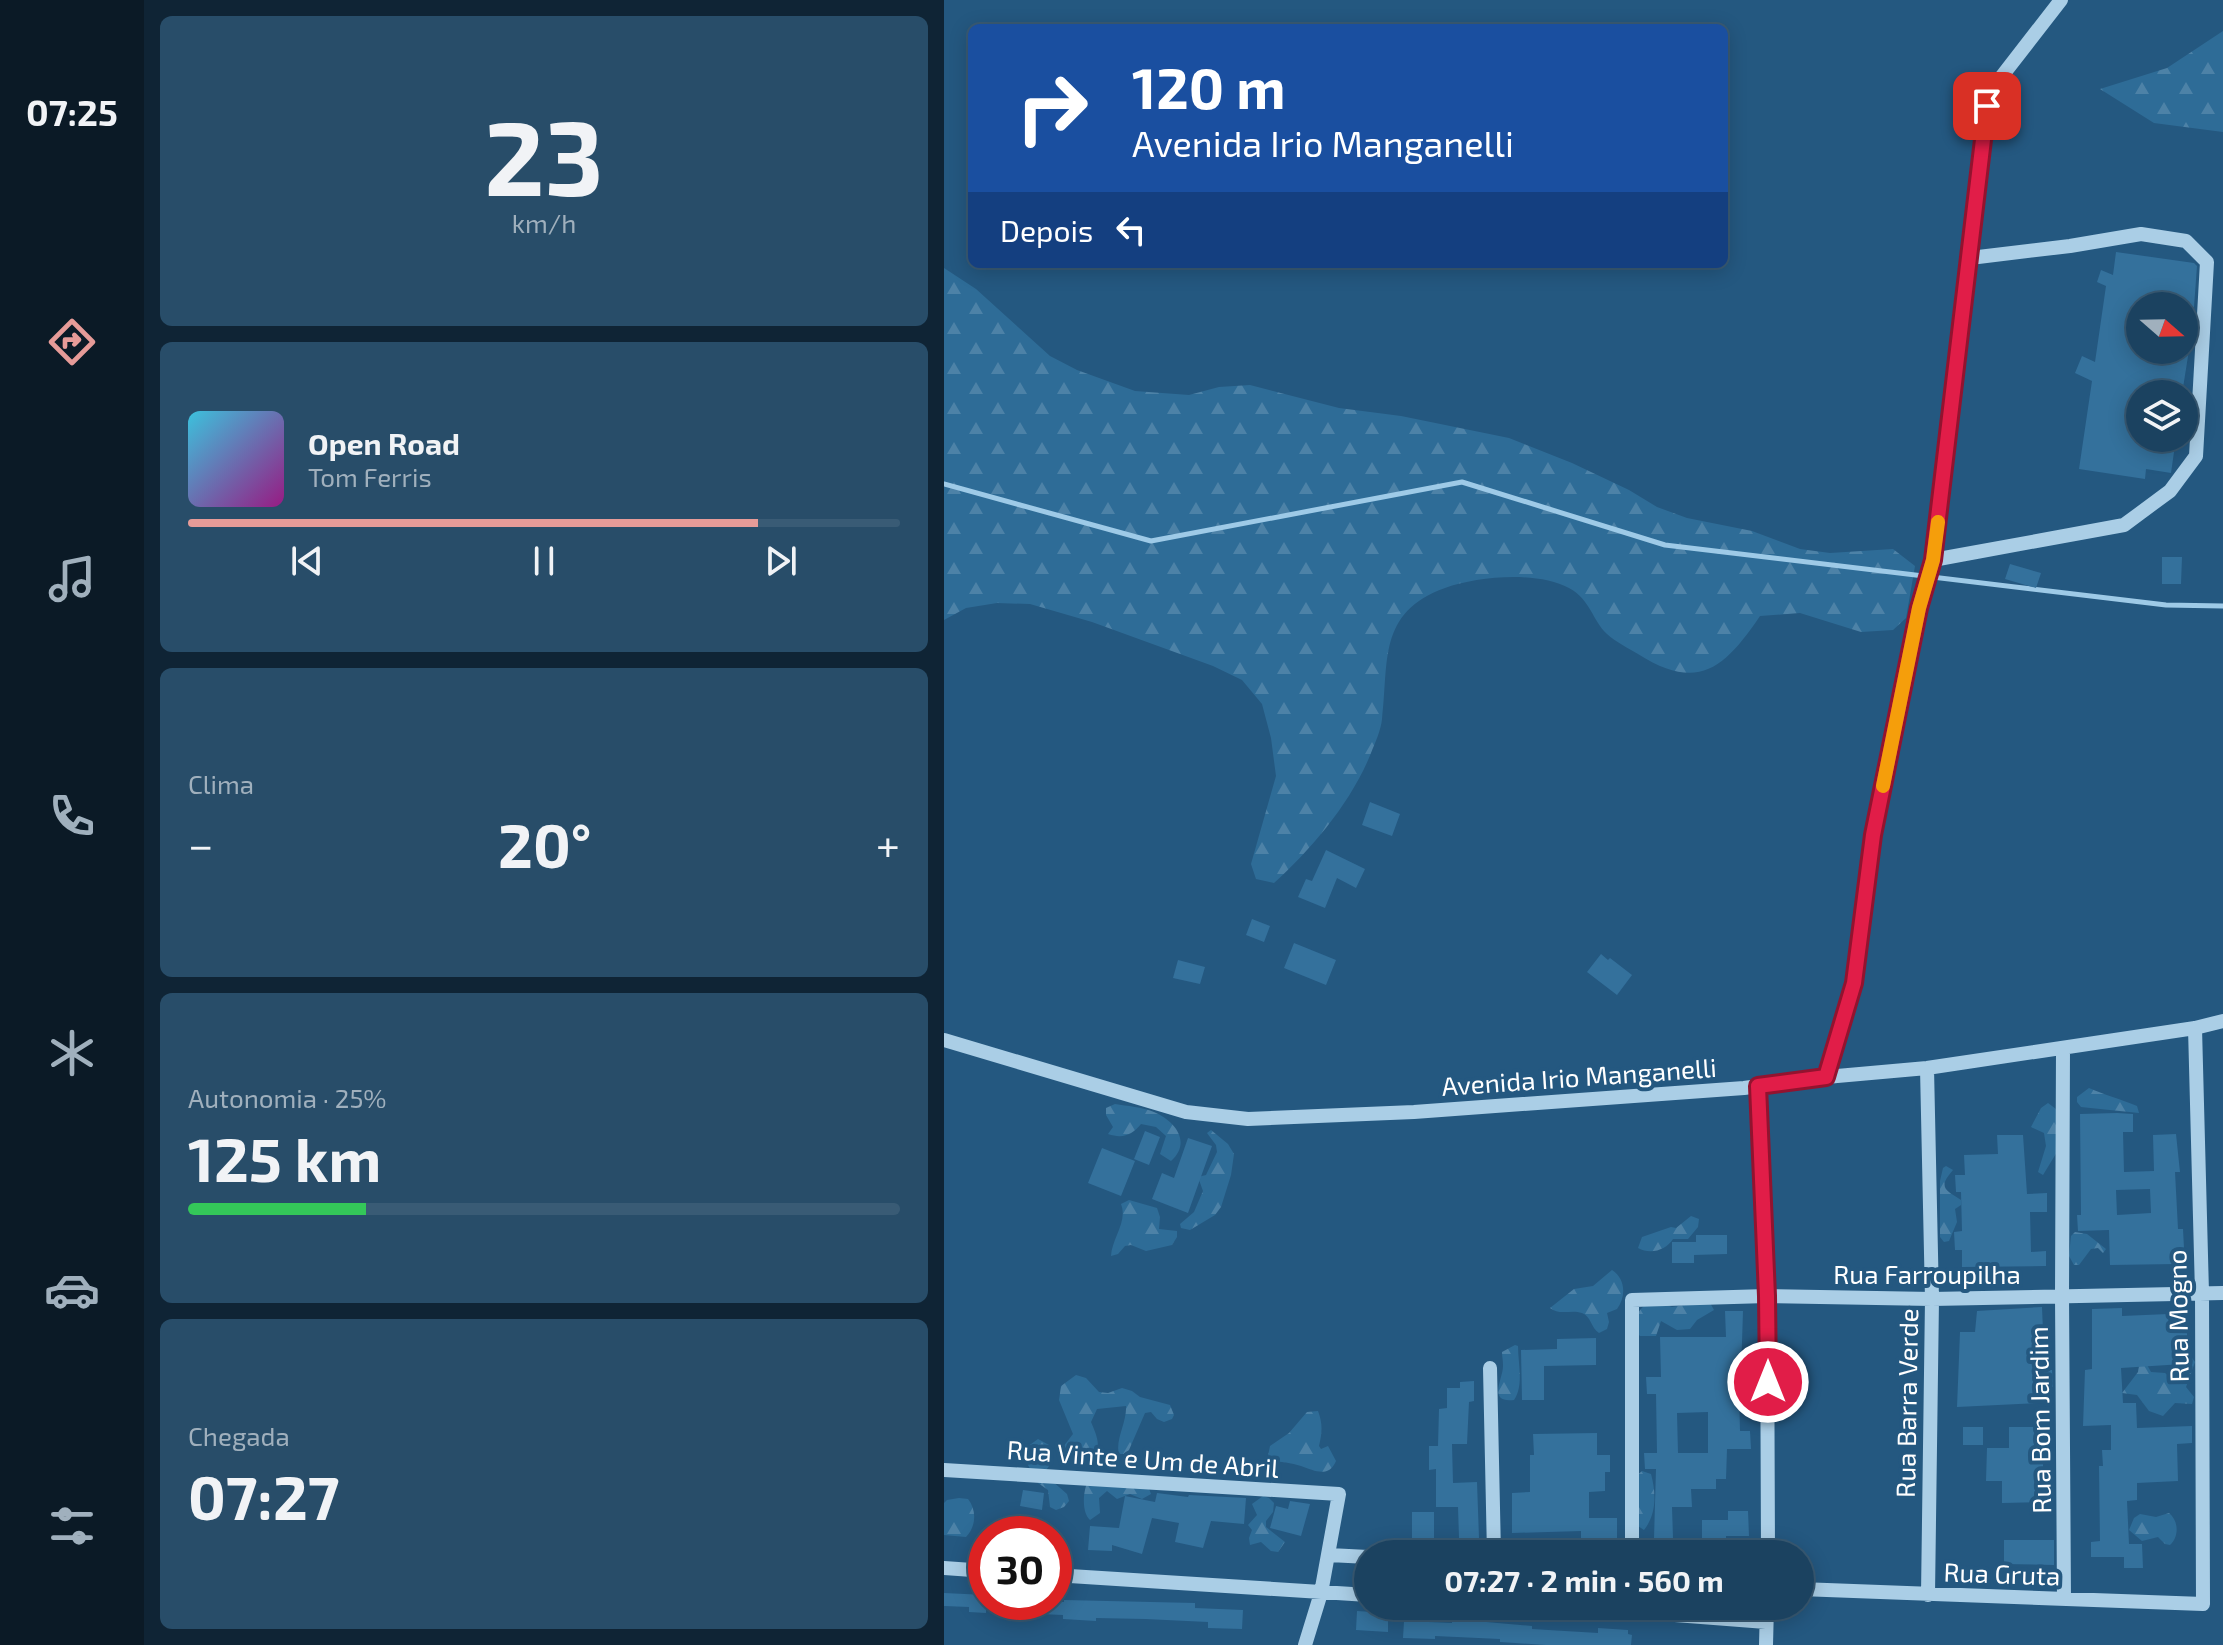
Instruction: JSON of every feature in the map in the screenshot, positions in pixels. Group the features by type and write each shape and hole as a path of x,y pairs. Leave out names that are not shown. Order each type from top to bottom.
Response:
{"street":[{"path":"1826,1077 1854,983 1873,835 1919,608 1933,560 1987,106 2002,76 2061,0"},
{"path":"1933,560 2124,525 2170,491 2196,456 2207,262 2186,241 2141,234 1970,258"},
{"name":"Avenida Irio Manganelli","path":"944,1040 1186,1112 1248,1119 1414,1112 1758,1086 1927,1068 2195,1028 2223,1021"},
{"name":"Rua Mogno","path":"2195,1028 2202,1293 2203,1604"},
{"name":"Rua Bom Jardim","path":"2063,1048 2064,1599"},
{"name":"Rua Barra Verde","path":"1927,1068 1932,1299 1928,1595"},
{"path":"1758,1086 1767,1296 1768,1540"},
{"name":"Rua Farroupilha","path":"1632,1540 1632,1300 1767,1296 1932,1299 2223,1293"},
{"path":"1490,1368 1494,1540"},
{"name":"Rua Vinte e Um de Abril","path":"944,1470 1339,1494 1329,1555"},
{"path":"1305,1645 1329,1555 1354,1556"},
{"path":"944,1568 968,1570"},
{"path":"1072,1576 1354,1594"},
{"name":"Rua Gruta","path":"1814,1590 2203,1604"},
{"path":"1740,1620 1766,1622 1766,1645"}],"green space":[{"path":"2223,31 2223,132 2154,123 2100,89 2167,68"},
{"path":"944,268 976,289 1050,356 1077,370 1135,391 1189,395 1219,387 1250,385 1339,408 1401,416 1509,438 1572,463 1657,507 1687,518 1752,531 1800,549 1830,553 1893,549 1915,566 1906,618 1893,630 1861,632 1800,613 1760,616 1734,650 1721,661 1693,673 1677,672 1659,665 1607,634 1582,598 1556,583 1507,577 1445,588 1423,598 1407,611 1397,625 1387,659 1379,732 1363,771 1342,806 1303,855 1274,883 1256,879 1251,864 1276,776 1262,704 1242,680 1213,666 1092,622 1030,604 997,603 966,608 944,620"},
{"path":"2089,1088 2137,1106 2139,1113 2081,1107 2077,1097"},
{"path":"2048,1103 2056,1109 2057,1152 2043,1175 2038,1172 2046,1146 2044,1133 2031,1127 2041,1108"},
{"path":"1115,1104 1154,1112 1174,1126 1180,1147 1171,1161 1160,1154 1166,1136 1156,1127 1141,1124 1127,1135 1108,1134 1113,1127 1106,1115 1106,1108"},
{"path":"1211,1130 1228,1144 1234,1154 1231,1175 1221,1207 1215,1215 1190,1230 1181,1228 1180,1224 1194,1212 1203,1191 1198,1177 1206,1175 1217,1152 1207,1133"},
{"path":"1946,1166 1953,1170 1945,1181 1945,1188 1961,1200 1961,1205 1955,1209 1957,1222 1949,1241 1944,1242 1940,1237 1940,1181"},
{"path":"1129,1200 1157,1208 1159,1229 1177,1231 1172,1245 1146,1251 1125,1246 1118,1254 1111,1256 1123,1217 1121,1204"},
{"path":"1691,1216 1699,1219 1698,1227 1688,1239 1673,1239 1666,1246 1653,1251 1638,1248 1642,1237 1676,1228"},
{"path":"2075,1232 2087,1234 2106,1249 2103,1253 2098,1248 2091,1249 2079,1265 2074,1265 2069,1256 2071,1236"},
{"path":"1612,1270 1620,1278 1623,1294 1617,1309 1607,1313 1607,1329 1599,1333 1585,1315 1550,1308 1574,1289 1593,1286"},
{"path":"1656,1301 1672,1307 1709,1301 1714,1310 1697,1320 1690,1329 1677,1330 1661,1321 1656,1336 1640,1336 1636,1332 1639,1311"},
{"path":"1518,1346 1519,1388 1514,1400 1506,1400 1498,1394 1503,1370 1502,1352"},
{"path":"2189,1354 2195,1362 2186,1387 2194,1397 2192,1404 2175,1403 2163,1416 2149,1411 2137,1395 2122,1393 2138,1372 2140,1358 2151,1372 2165,1373 2174,1380"},
{"path":"1076,1375 1086,1378 1099,1392 1108,1393 1122,1388 1140,1397 1170,1405 1174,1415 1164,1422 1151,1412 1145,1413 1129,1450 1119,1454 1126,1406 1097,1409 1091,1422 1098,1441 1095,1453 1092,1457 1070,1459 1062,1454 1063,1447 1073,1434 1059,1400 1061,1386"},
{"path":"1318,1411 1322,1428 1319,1446 1321,1449 1328,1446 1336,1461 1330,1470 1321,1472 1289,1463 1267,1461 1270,1446 1289,1433 1307,1412"},
{"path":"1038,1439 1049,1445 1051,1453 1050,1463 1043,1473 1067,1494 1069,1501 1056,1510 1050,1507 1048,1490 1038,1483 1023,1456 1027,1447"},
{"path":"1642,1471 1651,1474 1654,1495 1651,1517 1644,1530 1635,1524 1639,1498 1633,1482"},
{"path":"1129,1474 1146,1481 1151,1494 1142,1499 1130,1494 1117,1499 1107,1491 1099,1498 1100,1513 1090,1520 1085,1512 1084,1500 1089,1479"},
{"path":"1263,1496 1274,1503 1266,1527 1285,1542 1278,1552 1271,1551 1261,1542 1250,1545 1252,1530 1248,1525 1257,1515 1252,1504"},
{"path":"968,1499 971,1503 974,1516 968,1516 966,1537 944,1535 944,1503 947,1500"},
{"path":"2169,1513 2177,1529 2170,1545 2158,1537 2142,1541 2129,1530 2134,1518 2140,1514 2156,1517"}],"building":[{"path":"2116,252 2194,263 2197,266 2195,292 2126,292 2126,364 2187,364 2184,380 2126,380 2126,452 2174,452 2171,473 2146,469 2145,479 2079,469 2092,381 2075,373 2082,356 2095,362 2106,286 2097,282 2101,270 2113,275"},
{"path":"2162,557 2182,557 2181,584 2162,584"},
{"path":"2010,564 2041,573 2036,588 2005,579"},
{"path":"1370,802 1400,814 1392,836 1362,825"},
{"path":"1326,850 1365,869 1356,888 1337,878 1325,908 1298,897 1306,879 1312,881"},
{"path":"1252,919 1270,926 1264,942 1246,935"},
{"path":"1294,943 1336,960 1326,985 1284,968"},
{"path":"1601,954 1632,975 1617,995 1587,972"},
{"path":"1178,960 1205,967 1200,984 1173,978"},
{"path":"2080,1114 2133,1114 2133,1132 2123,1132 2124,1172 2154,1171 2153,1135 2176,1134 2180,1172 2175,1172 2178,1229 2183,1229 2184,1248 2176,1248 2176,1264 2110,1265 2109,1230 2078,1231 2077,1215 2081,1215","holes":["2150,1189 2151,1213 2117,1215 2116,1190"]},
{"path":"1145,1131 1160,1137 1149,1165 1134,1159"},
{"path":"1997,1135 2023,1135 2027,1194 2047,1193 2047,1212 2030,1212 2031,1252 2046,1251 2046,1266 1962,1267 1962,1250 1955,1250 1954,1232 1962,1231 1961,1192 1956,1192 1955,1175 1965,1175 1964,1155 1998,1154"},
{"path":"1188,1138 1212,1146 1188,1213 1152,1199 1162,1173 1174,1178"},
{"path":"1102,1148 1135,1161 1121,1196 1088,1183"},
{"path":"1696,1235 1727,1235 1727,1254 1694,1255 1694,1263 1672,1263 1672,1242 1696,1242"},
{"path":"2042,1307 2047,1370 2052,1370 2053,1387 2037,1387 2038,1403 1957,1407 1960,1332 1975,1332 1977,1311"},
{"path":"2122,1308 2122,1316 2168,1314 2169,1331 2187,1330 2187,1349 2182,1349 2183,1364 2121,1368 2123,1403 2136,1403 2137,1428 2192,1426 2192,1443 2177,1444 2178,1481 2137,1483 2137,1500 2127,1501 2129,1544 2142,1544 2143,1568 2124,1568 2124,1557 2091,1557 2091,1542 2100,1541 2099,1466 2103,1466 2102,1450 2111,1450 2111,1425 2083,1426 2085,1370 2092,1369 2092,1309"},
{"path":"1725,1311 1743,1311 1741,1374 1748,1374 1748,1391 1739,1391 1740,1431 1750,1431 1751,1449 1727,1449 1726,1479 1716,1479 1716,1489 1691,1489 1692,1507 1672,1507 1673,1538 1654,1539 1656,1469 1645,1469 1644,1453 1657,1453 1656,1394 1647,1394 1646,1377 1661,1377 1660,1337 1726,1337","holes":["1708,1412 1708,1453 1678,1453 1677,1413"]},
{"path":"1596,1338 1596,1365 1544,1366 1544,1400 1522,1400 1521,1350 1557,1349 1557,1339"},
{"path":"1474,1381 1474,1401 1469,1402 1467,1444 1452,1444 1453,1483 1477,1482 1479,1538 1459,1538 1458,1507 1436,1507 1436,1469 1429,1470 1429,1446 1438,1446 1439,1409 1447,1408 1447,1388 1460,1388 1460,1382"},
{"path":"1963,1427 1983,1427 1983,1445 1963,1445"},
{"path":"2009,1427 2035,1427 2034,1464 2043,1464 2043,1483 2049,1483 2049,1502 2002,1503 2002,1481 1986,1481 1987,1448 2009,1448"},
{"path":"1597,1433 1597,1455 1610,1455 1610,1472 1605,1472 1605,1491 1589,1492 1589,1518 1617,1518 1617,1540 1581,1540 1581,1531 1512,1533 1512,1493 1530,1492 1533,1434"},
{"path":"1023,1490 1044,1493 1042,1510 1020,1506"},
{"path":"1157,1493 1246,1498 1244,1524 1211,1521 1203,1548 1175,1542 1179,1523 1152,1518 1142,1554 1112,1545 1112,1551 1088,1550 1090,1526 1119,1528 1125,1496 1155,1502"},
{"path":"1290,1501 1310,1504 1301,1536 1270,1528 1276,1506 1288,1509"},
{"path":"1728,1511 1748,1511 1749,1536 1702,1540 1702,1520 1728,1520"},
{"path":"1412,1512 1434,1512 1434,1539 1412,1539"},
{"path":"2004,1540 2054,1540 2054,1565 2004,1564"},
{"path":"944,1593 968,1594 968,1607 944,1606"},
{"path":"1072,1600 1195,1603 1195,1608 1243,1610 1242,1629 1208,1628 1208,1622 1096,1618 1096,1621 1072,1620"},
{"path":"1357,1620 1388,1620 1388,1632 1356,1630"},
{"path":"1452,1620 1463,1620 1598,1633 1598,1628 1628,1630 1628,1634 1632,1635 1631,1645 1546,1645 1435,1636 1435,1639 1403,1638 1404,1621 1452,1623"}],"waterway":[{"path":"944,484 1151,541 1462,482 1665,545 2166,605 2223,606"}],"slow traffic":[{"path":"1883,786 1919,608 1933,560 1938,522"}],"route":[{"path":"1768,1382 1758,1086 1826,1077 1854,983 1873,835 1919,608 1933,560 1987,106"}]}
